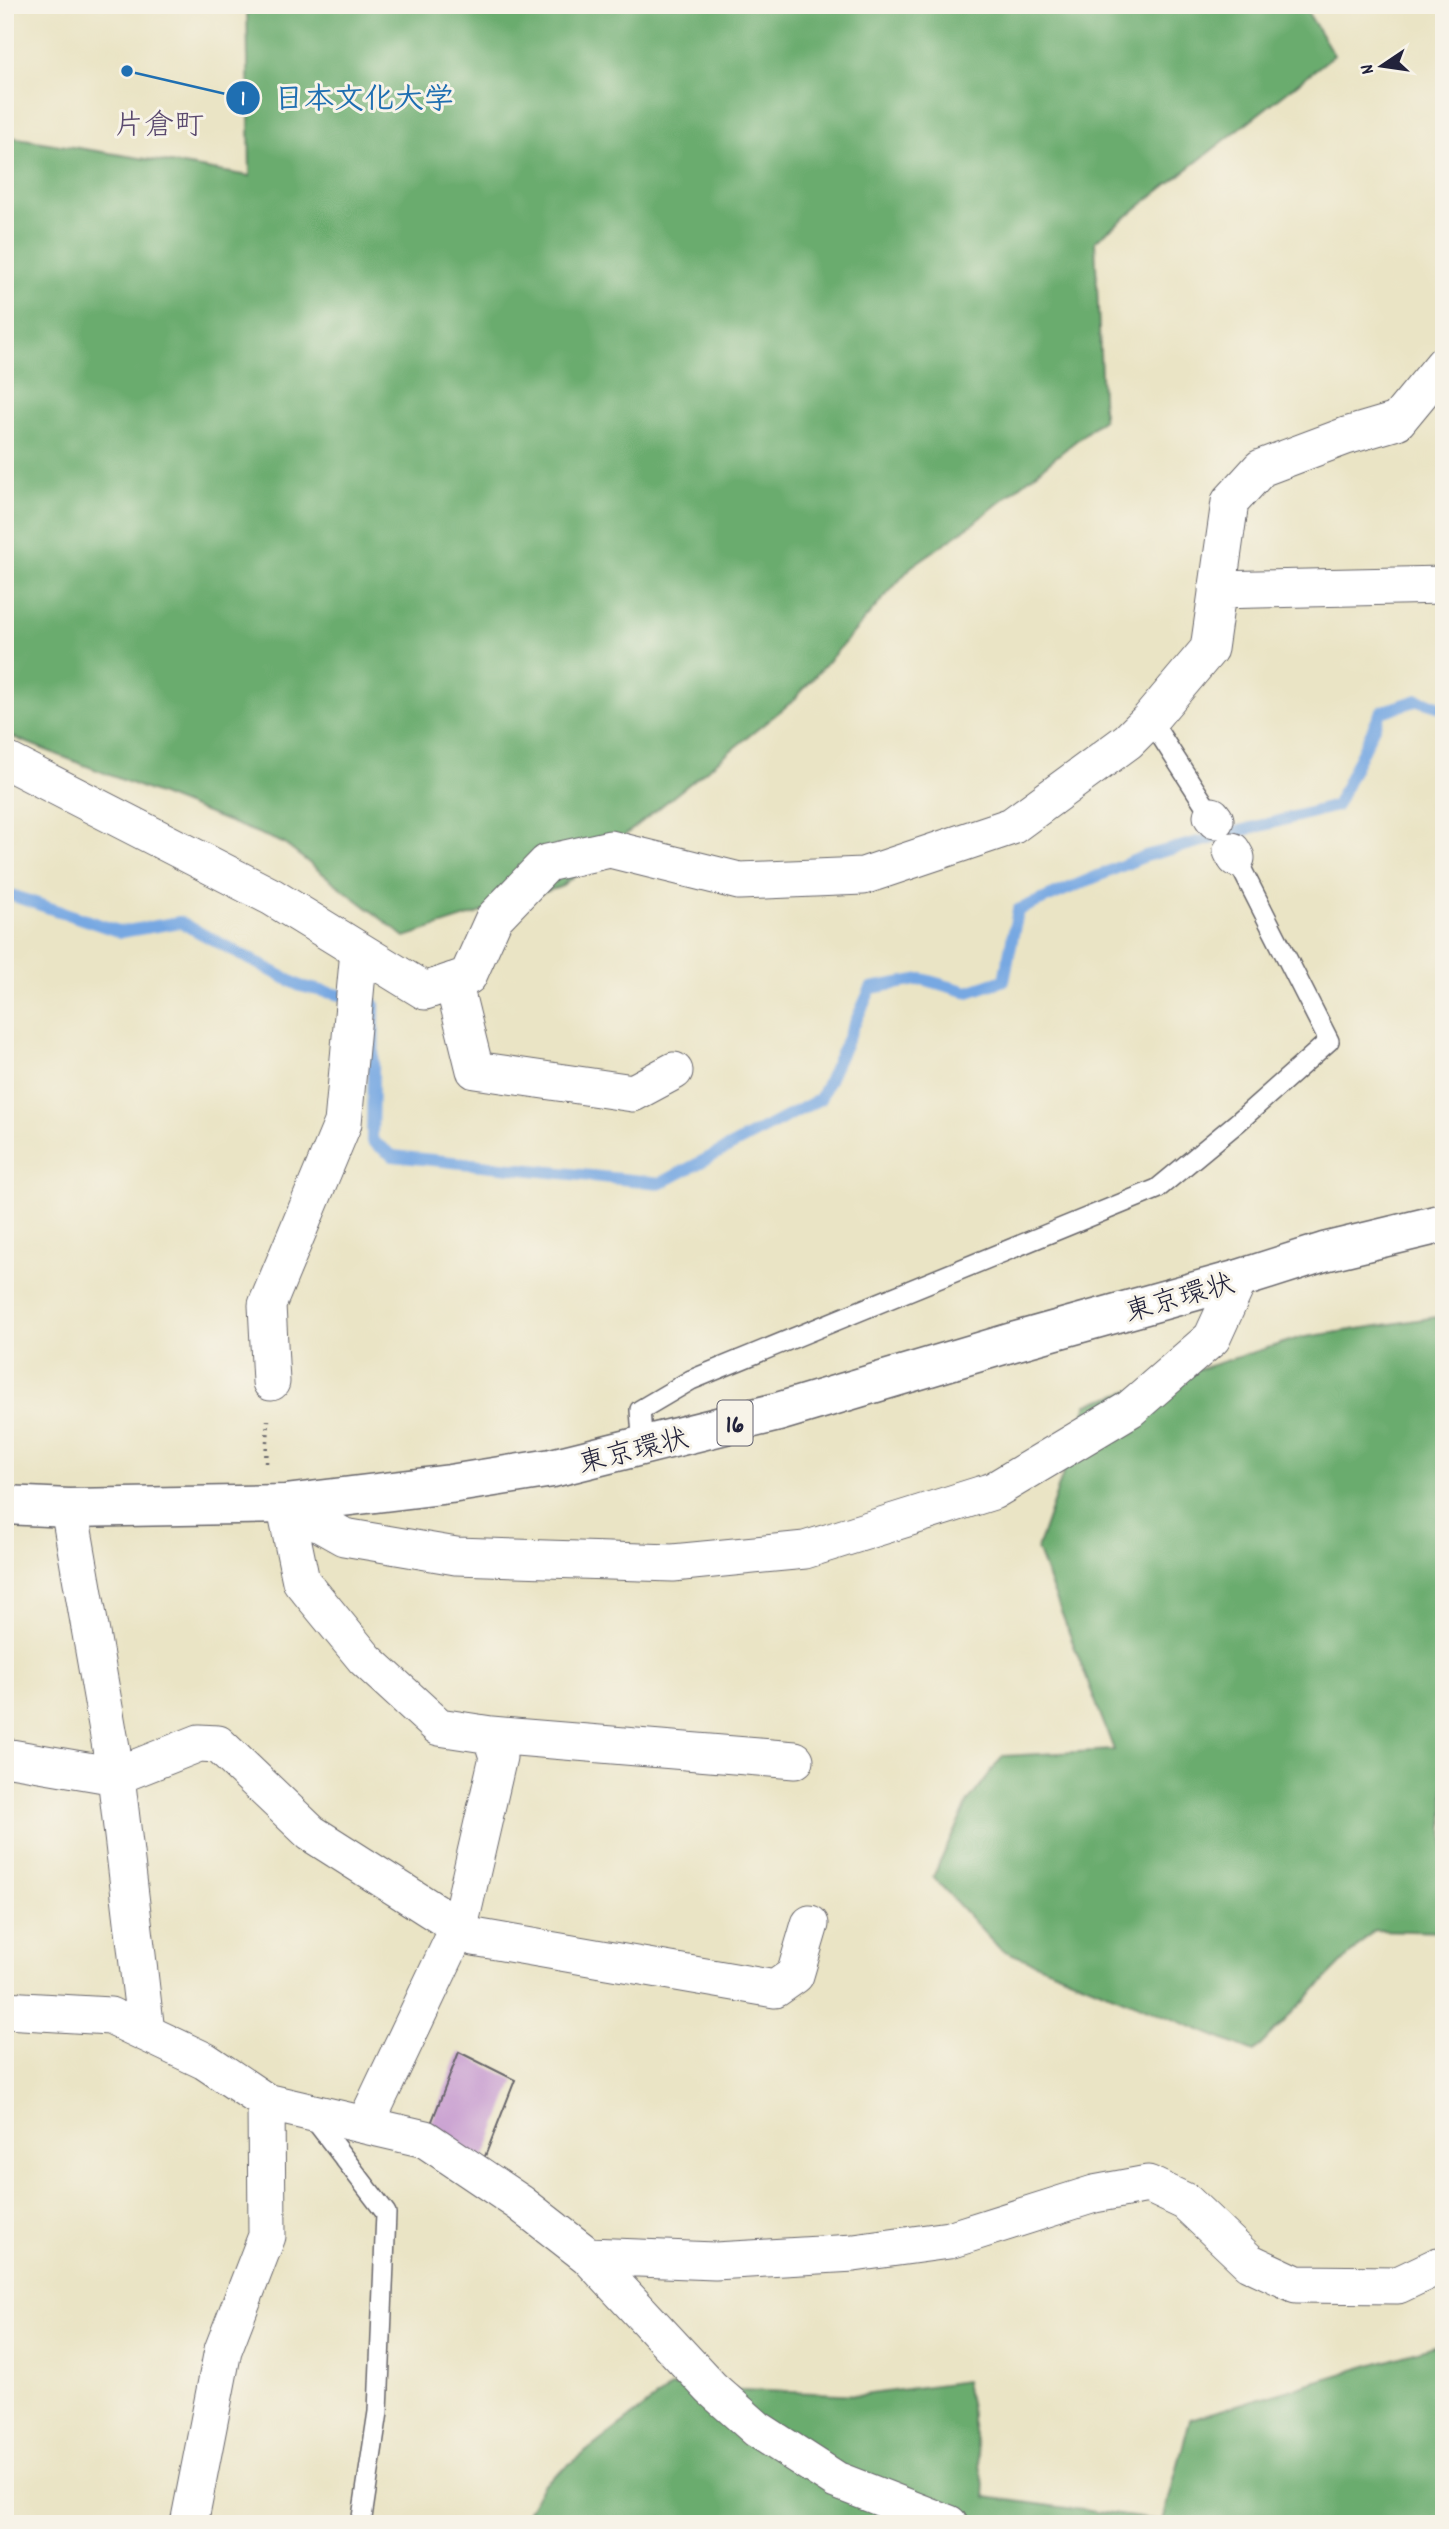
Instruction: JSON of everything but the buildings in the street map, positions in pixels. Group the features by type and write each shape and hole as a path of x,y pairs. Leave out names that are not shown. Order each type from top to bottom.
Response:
{"highway":[{"name":"東京環状","path":"5,1505 69,1508 285,1504 450,1485 552,1468 778,1412 1324,1252 1444,1223"}],"street":[{"path":"5,760 272,897 425,991 468,976 494,918 547,863 610,849 738,881 863,876 1012,826 1128,741 1209,649 1230,502 1261,468 1346,436 1397,421 1444,364"},
{"path":"1217,590 1444,585"},
{"path":"271,1382 267,1305 343,1123 359,951"},
{"path":"453,981 475,1070 633,1093 674,1071"},
{"path":"285,1504 344,1537 456,1556 673,1563 805,1550 992,1491 1130,1409 1212,1338 1239,1279"},
{"path":"285,1504 301,1581 365,1659 439,1727 491,1735 795,1760"},
{"path":"69,1508 116,1776 146,2032"},
{"path":"365,2125 459,1927 498,1757 491,1735"},
{"path":"5,1756 116,1776 198,1743 218,1744 311,1833 474,1937 775,1989 795,1975 810,1924"},
{"path":"5,2010 110,2016 205,2061 266,2102 425,2139 520,2203 588,2256 711,2388 757,2429 836,2480 950,2524"},
{"path":"189,2524 223,2350 267,2236 266,2102"},
{"path":"588,2256 715,2262 854,2253 949,2240 1094,2194 1147,2184 1186,2202 1250,2262 1296,2284 1398,2285 1438,2266 1444,2266"}],"lane":[{"path":"643,1447 640,1410 691,1380 1157,1189 1329,1041 1224,836 1150,719"},
{"path":"308,2111 386,2213 379,2412 361,2524"}],"path":[{"path":"266,1468 271,1382"}],"green space":[{"path":"247,5 1303,5 1334,55 1095,241 1103,419 975,522 911,567 794,700 560,887 405,937 283,843 5,734 5,136 250,176"},
{"path":"1444,1316 1444,1932 1374,1930 1254,2052 1000,1949 933,1877 968,1802 1003,1756 1114,1750 1037,1549 1087,1404 1299,1338"},
{"path":"1444,2343 1444,2524 521,2524 542,2485 671,2387 863,2395 965,2381 986,2497 1163,2521 1190,2419"}],"waterway":[{"path":"374,1004 372,1141 393,1156 661,1183 820,1099 871,988 922,979 968,992 1004,980 1018,910 1145,856 1336,806 1381,712 1418,700 1444,708"},
{"path":"5,893 121,932 180,922 300,986 340,995"}],"place":[{"name":"日本文化大学","path":"127,71"}],"district":[{"name":"片倉町","path":"159,124"}]}
